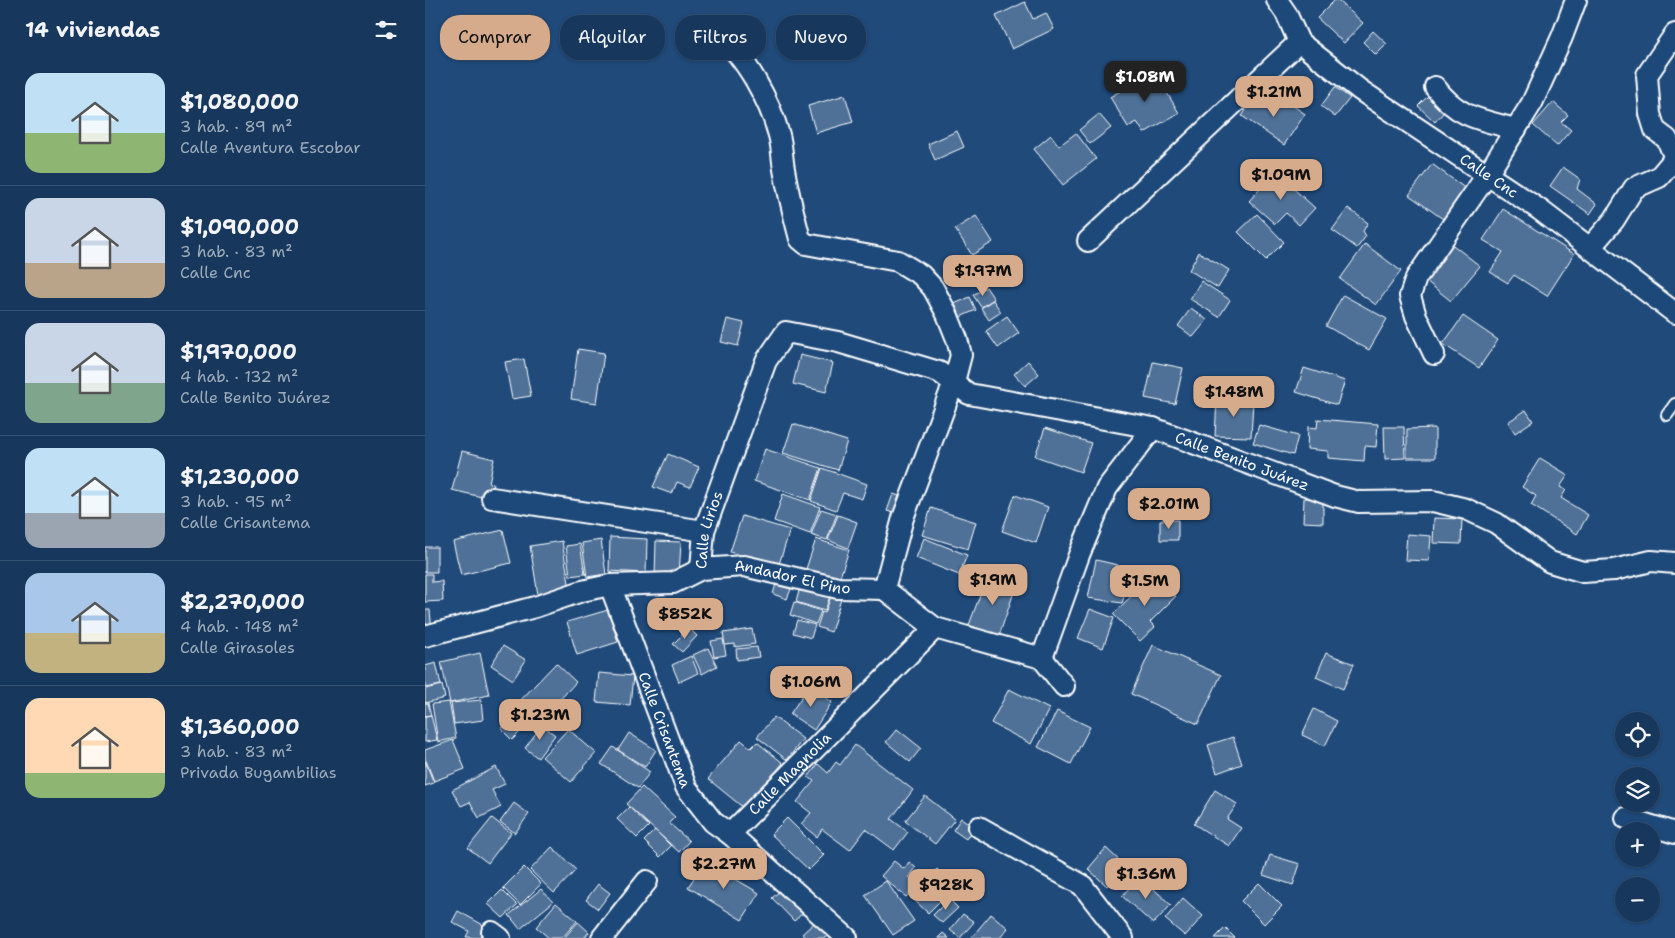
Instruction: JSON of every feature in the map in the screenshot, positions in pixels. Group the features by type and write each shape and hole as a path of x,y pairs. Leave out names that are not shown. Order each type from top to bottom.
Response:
{"street":[{"path":"1435,354 1416,316 1410,296 1416,278 1487,175 1532,103 1563,37 1576,0"},
{"path":"1088,241 1299,42 1286,4"},
{"path":"1590,248 1613,220 1634,188 1659,177 1675,158 1667,139 1655,130 1647,95 1647,75 1675,34"},
{"name":"Calle Cnc","path":"1299,42 1360,90 1541,210 1675,313"},
{"path":"740,60 771,110 779,137 783,168 799,239 806,244 899,261 921,274 933,288 947,314 957,339 961,355 954,382 903,518 883,589 935,628 1042,658 1064,686"},
{"path":"1435,87 1444,100 1467,115 1516,129"},
{"name":"Calle Lirios","path":"425,636 527,610 610,585 673,583 701,569 704,531 766,361 786,332 807,335"},
{"name":"Calle Benito Juárez","path":"807,335 838,342 939,372 969,394 1153,428 1335,496 1359,502 1433,501 1466,510 1496,522 1549,562 1583,572 1614,570 1651,561 1675,563"},
{"path":"1042,658 1079,555 1107,488 1153,428"},
{"path":"493,498 704,531"},
{"name":"Andador El Pino","path":"701,569 744,566 838,588 883,589"},
{"name":"Calle Crisantema","path":"610,585 686,787 713,822 730,834 847,938"},
{"name":"Calle Magnolia","path":"730,834 935,628"},
{"path":"1626,818 1675,834"},
{"path":"979,827 1082,885 1123,938"},
{"path":"603,938 647,882"}],"lane":[{"path":"1667,415 1675,404"}],"building":[{"path":"1335,0 1338,0 1363,23 1344,43 1317,18"},
{"path":"1025,2 1033,19 1046,13 1054,29 1012,49 996,16"},
{"path":"1373,31 1387,44 1376,55 1363,42"},
{"path":"1154,71 1179,113 1144,133 1137,122 1128,127 1110,97"},
{"path":"1335,87 1350,98 1335,117 1321,106"},
{"path":"1257,94 1275,106 1281,97 1305,114 1284,145 1242,116"},
{"path":"845,95 853,122 816,133 808,106"},
{"path":"1428,96 1445,111 1435,122 1418,106"},
{"path":"1553,102 1568,115 1561,122 1571,130 1557,146 1533,125"},
{"path":"1099,114 1111,128 1090,144 1079,130"},
{"path":"957,131 964,147 935,160 928,144"},
{"path":"1076,133 1096,159 1063,185 1034,149 1051,135 1059,146"},
{"path":"1432,164 1466,189 1443,219 1409,195"},
{"path":"1563,167 1580,179 1577,189 1597,204 1590,214 1550,186"},
{"path":"1275,172 1315,208 1299,225 1286,213 1275,224 1249,201"},
{"path":"1348,208 1368,223 1363,231 1366,236 1357,248 1332,230"},
{"path":"1503,209 1574,254 1547,296 1514,275 1508,283 1490,272 1503,252 1483,240"},
{"path":"1257,214 1284,242 1266,260 1238,232"},
{"path":"976,216 993,242 972,255 955,229"},
{"path":"1449,242 1480,266 1451,301 1421,277"},
{"path":"1365,244 1401,271 1376,305 1340,279"},
{"path":"1199,252 1229,270 1218,288 1189,270"},
{"path":"1201,281 1230,300 1219,317 1190,299"},
{"path":"986,287 994,299 981,307 973,295"},
{"path":"1343,295 1387,319 1369,350 1326,326"},
{"path":"970,297 976,310 958,318 952,305"},
{"path":"993,300 1001,312 989,320 981,308"},
{"path":"1191,308 1207,320 1193,337 1178,326"},
{"path":"1007,316 1019,333 998,348 986,331"},
{"path":"1463,316 1498,340 1479,368 1443,344"},
{"path":"727,319 744,323 738,346 721,342"},
{"path":"578,349 604,353 597,403 571,399"},
{"path":"800,355 833,363 826,392 793,384"},
{"path":"524,359 531,396 512,399 505,362"},
{"path":"1028,361 1039,374 1025,386 1014,374"},
{"path":"1153,362 1183,368 1175,404 1145,398"},
{"path":"1304,368 1345,381 1337,405 1296,392"},
{"path":"1217,399 1253,401 1251,437 1215,436"},
{"path":"1526,410 1533,421 1515,433 1508,422"},
{"path":"1318,419 1378,424 1376,447 1365,446 1364,461 1328,458 1328,451 1307,449 1308,427 1317,428"},
{"path":"793,424 847,441 838,470 783,453"},
{"path":"1259,425 1298,436 1293,455 1253,443"},
{"path":"1384,427 1404,427 1405,458 1385,459"},
{"path":"1045,428 1091,443 1081,472 1035,456"},
{"path":"1435,428 1435,458 1407,458 1407,429"},
{"path":"765,449 821,468 810,500 754,481"},
{"path":"462,451 494,459 489,483 494,484 490,499 452,490"},
{"path":"668,454 699,467 690,487 677,482 672,494 653,487"},
{"path":"1540,458 1568,475 1560,487 1566,490 1561,498 1588,515 1577,534 1531,505 1536,496 1522,487"},
{"path":"822,468 867,484 862,499 843,493 836,510 811,501"},
{"path":"783,494 820,507 810,534 774,521"},
{"path":"893,494 906,498 900,515 887,511"},
{"path":"1015,495 1048,507 1036,543 1002,531"},
{"path":"1304,498 1323,499 1323,523 1303,522"},
{"path":"931,508 976,522 968,549 922,535"},
{"path":"821,509 837,514 827,540 811,535"},
{"path":"838,515 857,522 848,548 828,540"},
{"path":"742,516 790,530 778,567 730,552"},
{"path":"1434,518 1462,519 1461,544 1433,543"},
{"path":"1160,520 1178,520 1178,540 1160,540"},
{"path":"503,530 511,563 461,575 453,542"},
{"path":"1407,534 1431,536 1429,561 1405,560"},
{"path":"610,537 647,539 646,573 609,571"},
{"path":"924,538 967,555 959,575 916,558"},
{"path":"816,539 849,550 838,583 805,572"},
{"path":"601,540 606,574 587,577 582,543"},
{"path":"562,541 570,589 538,595 530,546"},
{"path":"656,541 681,542 679,576 655,576"},
{"path":"580,544 585,574 570,576 566,546"},
{"path":"425,547 437,547 437,572 425,572"},
{"path":"1096,560 1118,565 1116,570 1131,574 1122,603 1088,598"},
{"path":"425,574 432,574 432,582 442,581 443,601 425,602"},
{"path":"1154,574 1176,596 1150,622 1155,627 1140,641 1113,614"},
{"path":"987,576 1016,586 999,636 969,625"},
{"path":"776,584 791,589 787,599 773,594"},
{"path":"801,584 831,593 825,611 796,602"},
{"path":"831,596 841,599 831,632 817,627 822,612 825,613"},
{"path":"794,602 821,611 816,624 790,615"},
{"path":"1090,609 1114,618 1103,648 1078,638"},
{"path":"425,610 430,610 432,631 425,632"},
{"path":"608,610 618,642 577,655 567,622"},
{"path":"797,620 815,625 811,638 793,633"},
{"path":"689,628 697,636 682,652 673,644"},
{"path":"752,629 755,644 735,647 735,644 725,645 723,633"},
{"path":"723,639 726,655 714,657 711,641"},
{"path":"1153,645 1221,675 1198,724 1131,694"},
{"path":"503,646 526,660 513,680 491,665"},
{"path":"757,647 759,657 737,660 736,649"},
{"path":"708,648 717,666 702,674 693,655"},
{"path":"480,653 489,695 450,703 441,662"},
{"path":"1326,653 1354,664 1343,689 1316,677"},
{"path":"691,656 698,673 679,682 672,665"},
{"path":"436,663 441,685 425,688 425,666"},
{"path":"556,663 576,682 536,726 515,706"},
{"path":"599,673 633,676 630,705 596,702"},
{"path":"442,685 445,698 425,703 425,689"},
{"path":"809,686 832,702 814,730 790,714"},
{"path":"1009,689 1049,709 1031,744 991,723"},
{"path":"481,700 483,720 454,724 451,703"},
{"path":"449,702 456,738 438,742 432,704"},
{"path":"425,703 428,703 431,715 425,716"},
{"path":"1314,709 1337,721 1325,746 1302,735"},
{"path":"1057,711 1090,727 1071,764 1038,747"},
{"path":"516,713 528,724 512,740 501,729"},
{"path":"431,715 437,740 425,742 425,716"},
{"path":"774,717 803,739 787,760 757,737"},
{"path":"542,725 555,735 538,758 525,748"},
{"path":"568,729 596,753 571,782 542,757"},
{"path":"897,729 921,748 910,762 886,742"},
{"path":"629,733 656,750 645,767 618,750"},
{"path":"1233,737 1242,764 1217,773 1208,745"},
{"path":"453,740 465,769 434,781 425,758 425,750"},
{"path":"741,740 751,748 757,742 783,763 745,809 708,779"},
{"path":"855,745 913,790 891,819 908,832 894,850 866,829 850,850 822,829 817,837 801,824 811,813 797,802 814,781 808,777 818,764 828,773 836,762 840,765"},
{"path":"613,747 650,772 638,788 601,764"},
{"path":"425,761 434,783 425,786"},
{"path":"496,767 505,784 492,790 501,807 479,818 470,802 461,806 452,790"},
{"path":"642,787 675,817 669,823 689,841 679,852 626,804"},
{"path":"1215,790 1237,804 1227,819 1241,828 1229,846 1194,824"},
{"path":"925,796 955,819 935,844 905,821"},
{"path":"514,803 529,814 515,833 500,822"},
{"path":"629,807 649,826 637,838 617,819"},
{"path":"492,818 511,833 488,863 468,848"},
{"path":"787,818 824,855 809,870 771,834"},
{"path":"961,818 974,827 966,839 953,830"},
{"path":"655,830 671,846 660,857 644,841"},
{"path":"552,847 576,870 554,893 530,870"},
{"path":"1106,848 1125,866 1107,886 1088,869"},
{"path":"1270,855 1300,864 1293,885 1263,875"},
{"path":"705,861 759,893 742,920 688,887"},
{"path":"894,861 904,869 909,862 916,868 909,877 917,884 906,897 881,876"},
{"path":"524,867 541,884 520,905 503,888"},
{"path":"937,869 955,886 928,913 911,897"},
{"path":"1140,876 1171,905 1153,924 1122,896"},
{"path":"886,881 914,921 893,935 865,895"},
{"path":"1259,883 1282,906 1264,924 1241,901"},
{"path":"598,884 610,893 598,909 586,900"},
{"path":"783,888 805,911 794,921 772,898"},
{"path":"541,889 553,902 520,929 509,915"},
{"path":"502,890 517,905 503,918 488,904"},
{"path":"1183,898 1203,916 1185,936 1165,919"},
{"path":"949,899 958,908 942,923 933,915"},
{"path":"556,903 577,921 562,938 549,938 536,927"},
{"path":"458,911 485,926 479,938 466,937 469,931 452,922"},
{"path":"963,914 974,922 960,938 950,930"},
{"path":"991,914 1008,928 1000,938 971,938"},
{"path":"578,922 589,932 584,938 564,938"},
{"path":"815,922 828,934 825,938 806,938 802,934"},
{"path":"1225,928 1235,938 1215,938"},
{"path":"943,933 949,938 938,938"}]}
